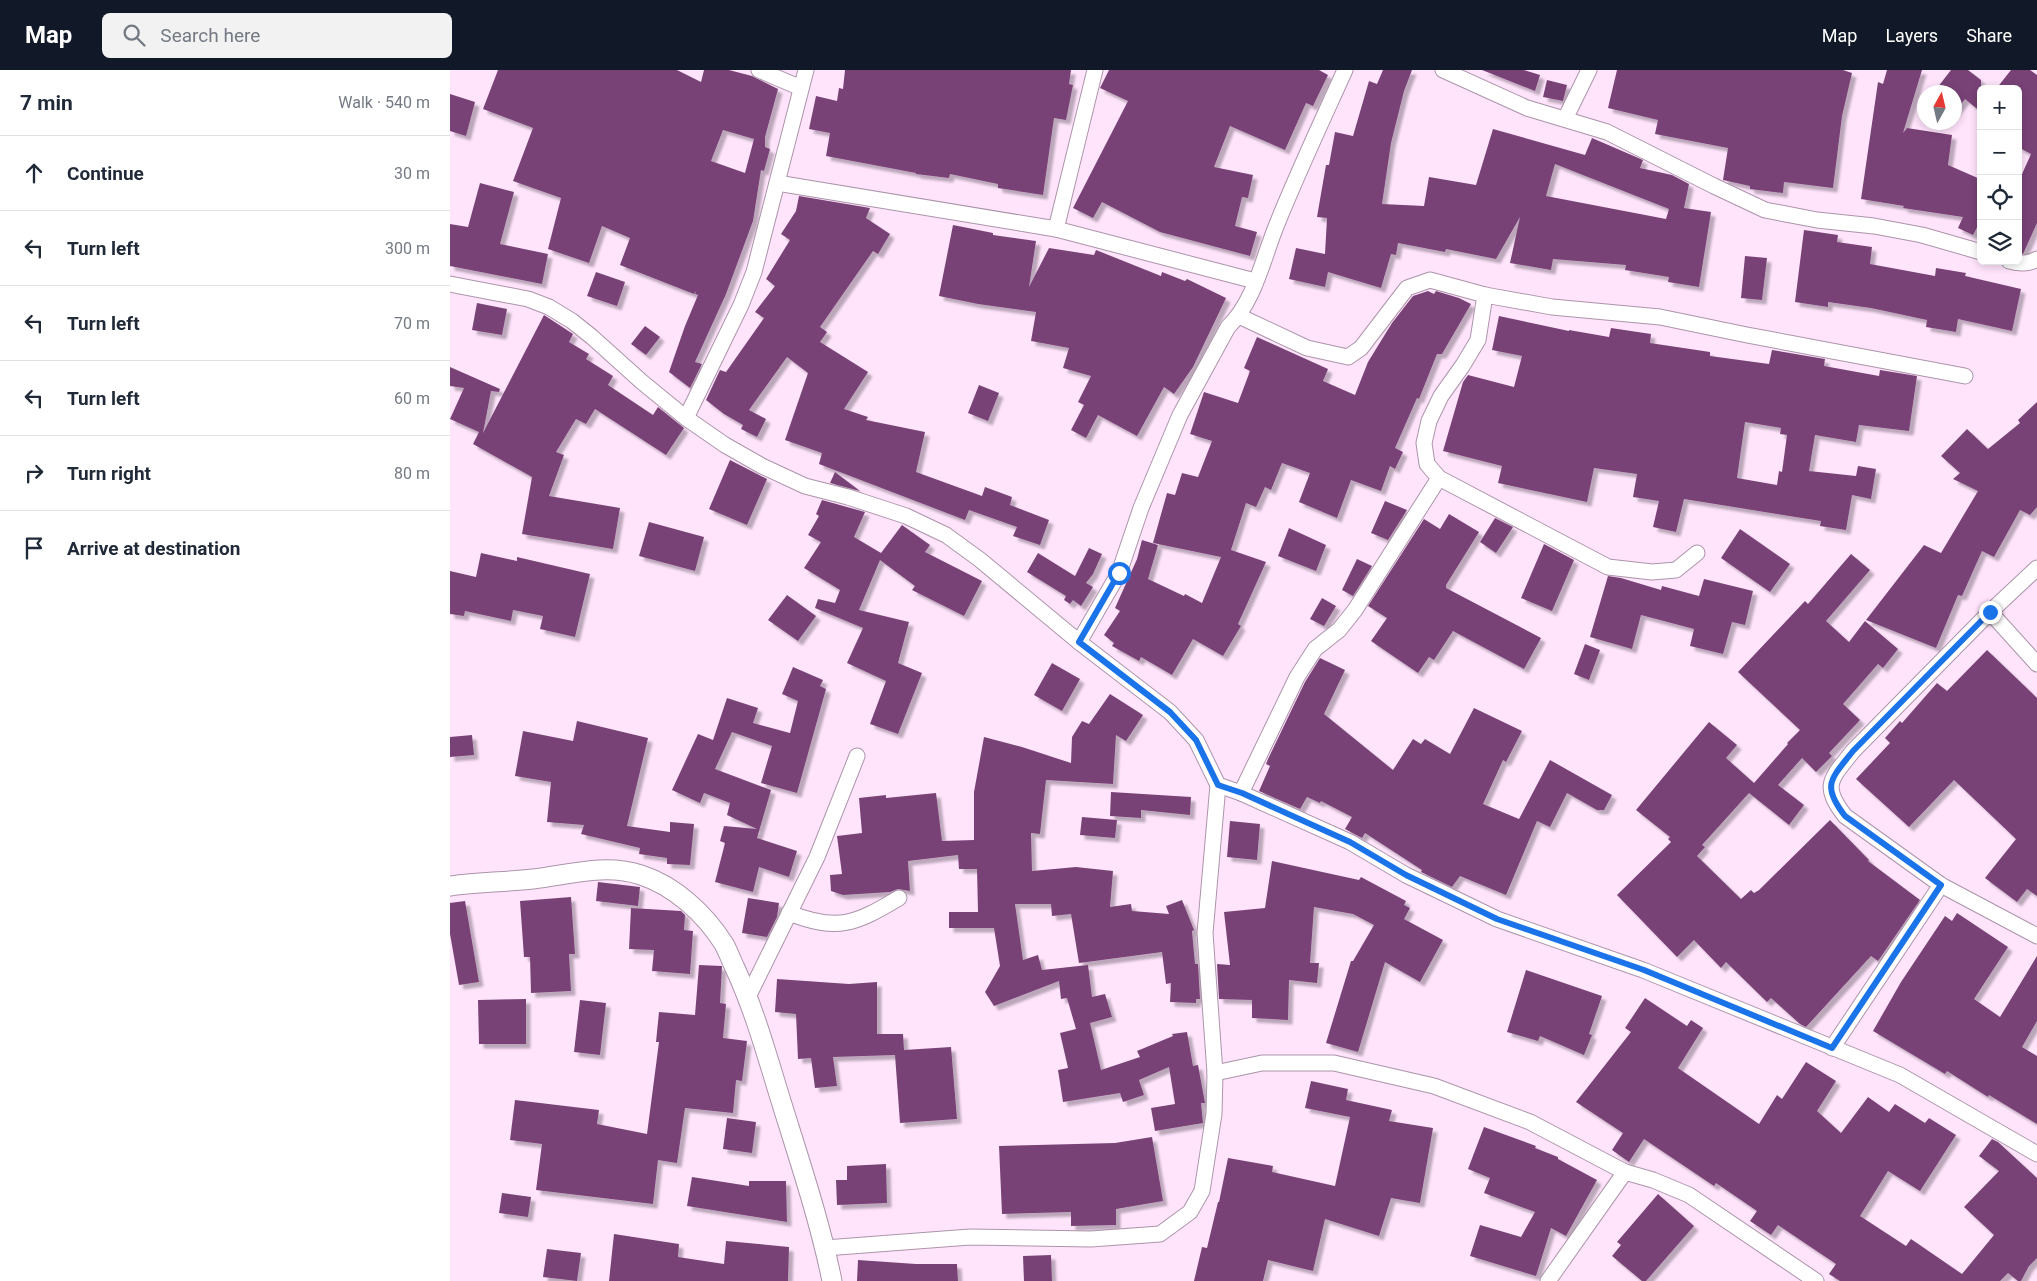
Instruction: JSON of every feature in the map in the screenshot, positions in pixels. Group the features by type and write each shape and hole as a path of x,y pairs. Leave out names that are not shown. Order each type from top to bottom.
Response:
{"street":[{"path":"759,70 801,88"},
{"path":"686,418 741,305 756,263 806,70"},
{"path":"1056,228 1095,70"},
{"path":"1079,642 1119,573 1141,508 1180,415 1228,327 1240,316 1256,281 1277,224 1346,70"},
{"path":"1443,70 1527,108 1607,132 1765,210 1817,220 1874,226 1922,235 1977,251"},
{"path":"1565,119 1589,70"},
{"path":"777,183 1056,228 1256,281"},
{"path":"2022,262 2037,259"},
{"path":"1240,316 1307,348 1348,357 1361,348 1407,288 1430,280 1485,295 1552,307 1660,317 1747,336 1965,376"},
{"path":"450,284 528,299 549,307 592,336 642,382 686,418 725,445 762,466 805,486 848,497 906,516 946,534 980,559 1079,642 1170,712 1196,740 1218,785 1205,933 1215,1073 1214,1114 1202,1191 1190,1212 1160,1234 1091,1239 970,1236 825,1248"},
{"path":"1485,295 1478,340 1441,396 1429,421 1424,443 1427,464 1439,478 1608,567 1652,572 1676,570 1697,553"},
{"path":"1242,793 1297,677 1316,649 1339,630 1355,610 1439,478"},
{"path":"2037,568 1990,612 1853,751 1835,774 1830,791 1834,802 1845,816 1941,885 2037,936"},
{"path":"1990,612 2037,664"},
{"path":"748,996 817,857 857,756"},
{"path":"1218,785 1242,793 1350,842 1406,875 1497,919 1644,970 1900,1075 2037,1154"},
{"path":"456,885 533,879 581,871 614,870 641,875 665,886 686,900 705,919 724,944 757,1018 825,1248 832,1281"},
{"path":"1832,1048 1941,885"},
{"path":"789,913 828,924 850,923 873,914 899,898"},
{"path":"1215,1073 1262,1063 1334,1063 1434,1086 1530,1122 1626,1172 1653,1180 1689,1195 1816,1281"},
{"path":"1548,1281 1626,1172"}],"building":[{"path":"498,70 677,70 701,82 704,70 729,70 752,76 778,89 765,137 765,147 770,149 764,171 761,170 753,221 726,294 695,362 702,364 690,388 669,372 698,295 695,294 696,291 694,294 620,265 630,238 602,226 589,263 548,249 561,198 513,181 533,128 483,109","holes":["723,130 754,139 745,173 711,161"]},
{"path":"845,70 1071,70 1069,84 1073,85 1066,120 1054,118 1043,195 998,188 998,184 950,174 949,178 916,174 826,156 830,133 809,129 816,96 837,101 839,88 843,89"},
{"path":"1109,70 1319,70 1328,75 1313,106 1306,103 1285,150 1230,126 1214,167 1253,175 1248,198 1242,197 1235,226 1257,232 1250,256 1160,232 1102,202 1093,218 1073,208 1128,101 1100,88"},
{"path":"1383,70 1412,70 1404,91 1391,143 1382,204 1424,206 1429,177 1476,185 1493,129 1585,155 1592,138 1643,160 1640,168 1672,175 1689,184 1684,208 1711,212 1699,287 1668,282 1669,277 1625,270 1626,265 1553,259 1551,270 1510,263 1520,217 1496,259 1446,249 1445,252 1398,243 1396,255 1391,254 1381,288 1328,272 1325,287 1289,279 1296,248 1325,254 1327,218 1317,217 1326,165 1329,165 1335,132 1353,136 1369,81 1377,84","holes":["1555,164 1669,209 1666,219 1546,196"]},
{"path":"1482,70 1524,70 1540,75 1535,91"},
{"path":"1617,70 1843,70 1852,73 1842,116 1833,188 1784,182 1783,193 1750,189 1750,186 1723,180 1728,148 1655,134 1658,120 1608,108"},
{"path":"1887,70 1922,70 1903,133 1907,128 1952,135 1948,165 1977,178 1977,228 1973,235 1958,228 1963,217 1903,208 1904,206 1861,199 1878,82 1883,84"},
{"path":"1951,70 1968,70 1981,80 1981,85 1977,85 1977,109 1965,99 1962,103 1962,85 1939,85"},
{"path":"2011,70 2030,70 2037,75 2037,223 2023,254 2022,174 2031,154 2022,149 2022,85 1999,85"},
{"path":"1547,80 1567,85 1563,101 1543,97"},
{"path":"450,94 475,102 466,136 450,131"},
{"path":"480,183 514,192 500,244 548,254 542,284 450,266 450,224 468,227"},
{"path":"799,196 870,208 866,218 890,234 878,254 873,251 820,327 827,332 820,342 868,372 844,409 868,417 866,420 925,432 916,472 982,496 985,487 1012,497 1010,505 1049,520 1040,545 1013,536 1017,527 969,510 965,520 819,464 822,453 785,440 808,373 787,357 749,410 766,419 757,437 741,429 743,425 724,414 706,400 720,370 726,372 764,318 755,312 775,286 766,279 790,240 781,234 796,211"},
{"path":"953,225 993,233 993,235 1036,241 1029,287 1049,248 1094,255 1096,250 1161,276 1162,272 1185,281 1187,279 1226,298 1193,367 1174,394 1164,387 1137,436 1098,415 1086,438 1071,430 1084,405 1078,402 1091,376 1063,368 1069,348 1031,341 1036,312 978,304 939,296"},
{"path":"1804,230 1838,235 1837,242 1872,247 1870,264 1935,276 1936,268 1966,273 1965,276 2021,289 2012,331 1958,319 1956,332 1926,327 1927,320 1871,308 1828,302 1828,307 1795,302"},
{"path":"1745,256 1767,258 1762,300 1741,298"},
{"path":"596,272 625,282 617,306 587,296"},
{"path":"1428,291 1434,294 1436,291 1471,304 1442,354 1437,354 1419,399 1417,398 1395,448 1403,452 1395,469 1390,466 1381,491 1351,480 1337,518 1299,502 1310,473 1282,463 1271,490 1265,487 1256,507 1246,503 1231,550 1266,562 1238,624 1241,626 1223,656 1193,639 1172,675 1141,657 1139,661 1112,646 1114,643 1104,635 1120,611 1115,608 1137,559 1142,540 1158,545 1148,579 1202,603 1221,557 1153,543 1167,493 1175,495 1182,473 1198,477 1212,441 1190,434 1204,392 1238,403 1250,371 1244,368 1257,337 1328,369 1323,381 1355,395 1368,362 1392,323 1413,296"},
{"path":"477,303 507,309 502,335 472,330"},
{"path":"544,315 573,334 569,342 589,354 586,359 613,376 608,385 653,415 658,407 684,428 666,455 595,409 586,424 576,419 556,452 564,455 549,496 620,508 613,549 522,534 532,477 473,444 479,432 450,419 464,388 450,386 450,367 500,389 499,392 491,391 483,433"},
{"path":"1499,316 1569,331 1609,337 1611,328 1651,334 1650,343 1710,352 1710,356 1769,364 1772,350 1825,359 1824,366 1879,376 1880,370 1917,376 1909,431 1859,425 1856,442 1815,435 1809,471 1856,476 1858,466 1876,469 1871,499 1852,495 1846,530 1820,526 1821,521 1684,499 1676,532 1653,527 1659,501 1633,497 1637,474 1594,468 1587,502 1498,483 1502,466 1443,451 1463,382 1468,375 1514,387 1522,356 1492,350","holes":["1745,422 1781,428 1780,434 1787,435 1782,472 1779,471 1777,485 1737,478"]},
{"path":"645,326 660,337 646,355 631,344"},
{"path":"979,385 999,393 988,421 968,413"},
{"path":"2037,402 2037,507 2030,515 2020,510 1994,557 1982,551 1962,596 1958,595 1936,648 1866,620 1924,545 1941,553 1978,491 1953,479 1960,473 1941,456 1967,429 1988,449 2020,423 2018,420"},
{"path":"730,460 767,479 747,525 709,509"},
{"path":"835,472 860,491 830,483"},
{"path":"822,500 865,512 854,537 881,553 902,525 930,545 925,552 982,581 964,616 912,590 915,586 880,560 859,610 909,622 898,663 922,673 898,734 870,724 886,681 847,663 863,628 815,608 818,599 835,603 840,590 804,568 821,542 808,535 819,516 816,514"},
{"path":"1385,501 1407,510 1388,540 1371,533"},
{"path":"1449,514 1479,532 1446,585 1446,588 1541,638 1524,669 1453,631 1434,660 1429,657 1418,673 1371,641 1387,618 1368,606 1424,519 1440,529"},
{"path":"1495,518 1513,527 1496,553 1480,542"},
{"path":"649,522 704,537 695,571 639,556"},
{"path":"1289,528 1326,545 1316,571 1278,556"},
{"path":"1740,529 1790,564 1770,592 1721,558"},
{"path":"1544,544 1574,560 1552,611 1521,598"},
{"path":"1089,548 1102,554 1093,574 1086,583 1093,587 1081,606 1073,600 1070,604 1064,600 1066,596 1027,572 1038,553 1075,576"},
{"path":"481,553 517,561 517,557 590,574 575,637 540,629 543,616 513,610 511,621 465,611 464,616 450,614 450,571 476,577"},
{"path":"1851,554 1870,570 1826,621 1849,642 1865,621 1898,649 1883,668 1878,664 1843,704 1860,720 1829,753 1832,756 1816,772 1802,758 1778,785 1804,805 1789,825 1749,793 1702,845 1705,847 1697,856 1741,899 1751,890 1754,893 1759,890 1830,820 1868,861 1920,900 1878,961 1871,956 1806,1027 1800,1024 1771,998 1767,1002 1726,962 1721,968 1694,940 1677,957 1617,895 1671,842 1668,839 1670,837 1636,810 1709,722 1737,745 1726,758 1754,783 1800,730 1738,672 1805,601 1808,604"},
{"path":"1357,559 1372,566 1353,596 1342,590"},
{"path":"1608,576 1661,590 1662,586 1699,596 1704,579 1753,591 1745,625 1732,622 1723,654 1690,646 1694,629 1641,615 1632,649 1590,637"},
{"path":"787,595 816,616 798,641 768,620"},
{"path":"1322,598 1336,606 1324,626 1310,619"},
{"path":"1585,644 1600,650 1589,680 1574,674"},
{"path":"1987,650 2037,698 2037,896 2027,889 2017,902 1985,878 2016,839 1954,780 1909,827 1856,779 1890,743 1885,738 1900,721 1902,723 1937,683 1947,691"},
{"path":"1320,658 1345,670 1324,714 1393,770 1413,739 1421,744 1425,739 1450,754 1474,708 1522,731 1506,762 1503,760 1483,804 1519,819 1550,760 1612,795 1604,810 1597,810 1567,793 1550,827 1537,821 1506,895 1460,876 1452,887 1421,872 1422,870 1365,833 1362,838 1345,829 1352,817 1321,801 1320,803 1307,797 1300,809 1259,791 1270,766 1266,764 1268,759 1305,682"},
{"path":"1052,663 1080,679 1062,711 1034,695"},
{"path":"793,667 823,680 820,686 826,689 797,793 761,783 772,746 732,732 715,769 771,790 757,838 797,851 789,877 759,867 753,892 715,882 725,843 720,841 724,826 757,829 727,815 730,803 704,793 700,803 672,790 698,734 713,740 727,698 758,708 753,723 790,733 798,701 782,694"},
{"path":"1110,694 1143,715 1126,741 1116,735 1113,784 1046,780 1040,834 1031,833 1032,871 1076,867 1113,871 1110,907 1131,904 1132,911 1169,914 1166,906 1182,900 1194,930 1192,931 1195,964 1198,964 1200,999 1196,999 1196,1003 1170,1002 1171,983 1166,984 1162,952 1079,963 1071,914 1052,916 1051,904 1015,904 1023,960 1038,955 1042,970 1088,965 1092,997 1105,994 1112,1017 1090,1023 1101,1070 1140,1057 1137,1051 1173,1036 1172,1034 1187,1032 1193,1066 1198,1065 1205,1103 1201,1103 1203,1123 1155,1131 1151,1108 1175,1104 1169,1067 1139,1080 1144,1095 1123,1102 1120,1093 1063,1102 1058,1070 1068,1068 1060,1033 1076,1029 1067,998 1061,999 1059,981 994,1006 985,992 1000,966 994,928 949,928 949,912 978,912 977,869 959,869 958,855 908,861 910,891 898,889 890,892 843,895 831,891 830,875 842,874 837,836 862,833 859,798 886,795 886,798 936,793 942,841 974,840 974,792 984,737 1071,763 1072,737 1082,721 1089,724"},
{"path":"577,721 648,738 627,826 670,832 670,822 694,824 690,865 667,864 667,858 639,854 640,848 581,834 584,825 547,822 551,782 515,776 523,731 573,741"},
{"path":"472,735 474,755 450,757 450,737"},
{"path":"1111,792 1191,797 1190,815 1141,810 1141,818 1110,816"},
{"path":"1082,817 1117,820 1115,838 1080,835"},
{"path":"1230,821 1260,824 1257,860 1227,857"},
{"path":"1272,861 1359,880 1361,877 1406,901 1404,905 1410,908 1404,919 1443,940 1420,982 1385,962 1358,1052 1326,1043 1351,961 1353,961 1374,925 1353,914 1314,907 1310,963 1319,963 1317,983 1289,980 1288,1020 1252,1018 1252,1000 1219,999 1217,964 1230,965 1224,912 1265,908"},
{"path":"598,882 640,887 638,906 596,901"},
{"path":"571,897 575,954 569,954 571,991 531,993 530,957 524,957 520,901"},
{"path":"748,898 779,903 777,917 767,937 742,933"},
{"path":"465,901 479,982 459,985 450,934 450,903"},
{"path":"631,908 681,911 685,915 684,930 693,931 690,974 652,971 654,950 629,949"},
{"path":"1957,913 2008,947 1974,999 2000,1017 2037,956 2037,1021 2022,1047 2037,1056 2037,1124 1989,1095 1988,1097 1947,1071 1945,1074 1873,1031 1901,982 1945,916 1952,921"},
{"path":"699,965 722,966 720,1003 726,1004 723,1038 747,1041 742,1081 736,1080 733,1113 685,1108 677,1163 658,1160 653,1204 536,1190 542,1144 510,1140 515,1100 599,1110 597,1124 647,1134 659,1042 656,1042 659,1012 695,1015"},
{"path":"1526,970 1602,996 1589,1034 1592,1035 1584,1055 1540,1036 1538,1041 1507,1032"},
{"path":"777,979 849,984 877,982 877,1034 903,1034 904,1050 951,1047 957,1119 900,1123 895,1055 833,1057 837,1086 815,1088 811,1058 798,1059 796,1014 775,1012"},
{"path":"1645,998 1687,1026 1691,1020 1703,1028 1678,1068 1759,1124 1777,1095 1782,1099 1806,1062 1836,1081 1817,1111 1841,1133 1868,1097 1889,1112 1895,1104 1925,1123 1929,1118 1956,1135 1920,1191 1888,1171 1860,1216 1906,1246 1911,1239 1962,1274 1994,1235 1964,1207 1999,1171 1979,1156 1992,1139 1998,1142 2037,1178 2037,1258 2029,1266 2021,1281 2018,1281 2008,1273 2000,1281 1840,1281 1829,1274 1836,1264 1778,1225 1771,1235 1750,1221 1757,1211 1716,1183 1714,1186 1644,1139 1629,1162 1612,1150 1623,1133 1576,1102 1631,1032 1625,1028"},
{"path":"526,999 526,1044 479,1044 478,1000"},
{"path":"580,1000 606,1003 600,1055 574,1052"},
{"path":"1311,1081 1348,1089 1346,1100 1392,1110 1389,1121 1433,1128 1420,1203 1391,1198 1379,1236 1325,1219 1313,1271 1268,1260 1263,1281 1194,1281 1202,1247 1207,1248 1228,1158 1273,1166 1272,1172 1335,1186 1350,1117 1305,1108"},
{"path":"727,1118 756,1122 752,1153 723,1149"},
{"path":"1484,1127 1536,1146 1535,1148 1558,1157 1558,1159 1597,1180 1566,1236 1551,1228 1536,1276 1470,1256 1480,1225 1521,1237 1535,1212 1484,1193 1490,1178 1468,1169"},
{"path":"1152,1137 1163,1201 1116,1209 1116,1225 1071,1226 1071,1212 1002,1214 999,1146 1115,1143"},
{"path":"886,1164 887,1203 837,1205 836,1180 847,1180 847,1166"},
{"path":"692,1177 749,1186 749,1181 786,1181 787,1222 687,1206"},
{"path":"502,1193 531,1197 528,1217 499,1213"},
{"path":"1658,1194 1694,1226 1646,1281 1642,1281 1612,1256 1621,1245 1617,1242"},
{"path":"614,1234 679,1244 678,1257 724,1264 726,1241 789,1247 788,1281 609,1281"},
{"path":"547,1249 581,1253 577,1281 543,1277"},
{"path":"1051,1255 1052,1281 1024,1281 1023,1256"},
{"path":"858,1260 916,1264 957,1264 958,1281 857,1281"}],"route":[{"path":"1119,573 1079,642 1170,712 1196,740 1218,785 1242,793 1350,842 1406,875 1497,919 1644,970 1832,1048 1941,885 1845,816 1834,802 1830,791 1835,774 1853,751 1990,612"}]}
